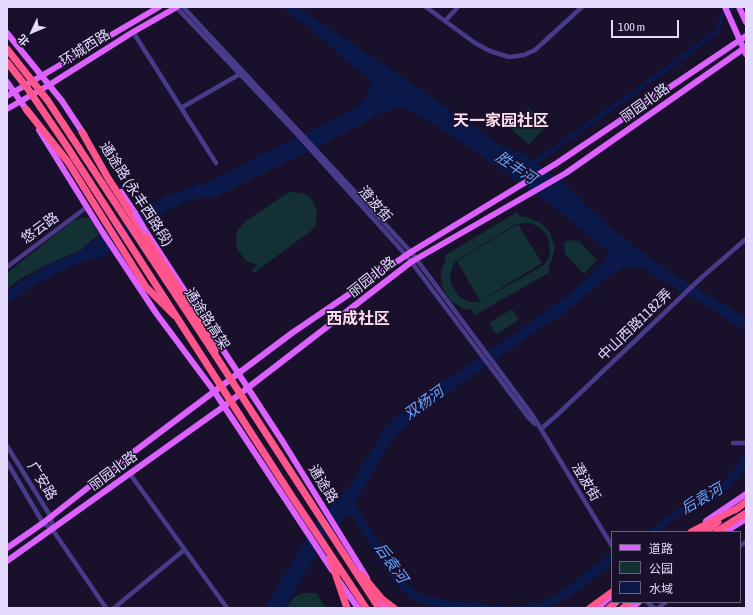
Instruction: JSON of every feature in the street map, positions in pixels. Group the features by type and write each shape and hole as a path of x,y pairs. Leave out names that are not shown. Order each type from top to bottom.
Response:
{"highway":[{"name":"通途路高架","path":"7,49 48,101 379,608"},
{"name":"通途路高架","path":"7,62 28,89 66,145 323,549 366,608"},
{"path":"26,109 68,162 146,287 178,320"},
{"path":"82,132 108,178 201,323 225,371"},
{"path":"705,531 746,502"},
{"path":"693,531 738,508"},
{"path":"718,531 746,513"},
{"path":"323,549 347,608"},
{"path":"353,568 362,575 382,599 394,608"},
{"path":"590,608 611,593"}],"main road":[{"path":"7,96 159,7"},
{"name":"环城西路","path":"7,109 176,7"},
{"path":"725,7 745,50"},
{"path":"740,10 746,22"},
{"name":"通途路 (永丰西路段)","path":"7,33 62,101 238,373"},
{"name":"丽园北路","path":"7,548 51,517 119,463 292,333 408,253 557,163 746,36"},
{"name":"丽园北路","path":"7,561 223,407 414,261 527,194 566,173 745,50"},
{"path":"7,82 26,109 103,233 156,314 214,392 308,533 323,549 358,608"},
{"name":"通途路","path":"238,373 385,608"},
{"path":"692,531 746,494"},
{"path":"727,531 746,519"},
{"path":"598,608 611,597"}],"street":[{"name":"澄波街","path":"176,7 297,131"},
{"name":"澄波街","path":"183,7 408,253 541,429 611,544"},
{"path":"426,7 475,44 509,57 524,55 535,50 582,7"},
{"path":"445,21 458,7"},
{"path":"133,32 216,163"},
{"path":"181,108 240,74"},
{"name":"悠云路","path":"7,267 87,207"},
{"name":"中山西路1182弄","path":"541,429 701,278 746,239"},
{"path":"733,443 746,443"},
{"name":"广安路","path":"7,446 51,517 52,529"},
{"name":"广安路","path":"7,462 43,523 52,529 106,608"},
{"path":"130,474 227,608"},
{"path":"114,608 184,550"}],"green space":[{"path":"529,108 547,125 529,145 510,128"},
{"path":"289,192 302,193 313,201 317,211 315,226 312,230 254,273 252,269 257,265 246,261 237,249 237,231 246,221"},
{"path":"517,212 519,216 541,223 549,231 555,247 552,260 548,268 550,272 475,315 472,309 467,310 452,302 445,293 441,278 441,271 446,259 444,256","holes":["530,223 537,226 548,237 550,252 544,265 479,302 469,302 457,294 451,284 450,277 453,265 457,260 516,224"]},
{"path":"89,217 99,234 81,250 46,265 22,278 7,289 7,273 74,220"},
{"path":"518,224 542,263 480,301 457,261"},
{"path":"568,240 578,240 597,260 584,274 565,254 564,243"},
{"path":"512,309 519,320 496,334 489,323"},
{"path":"303,593 316,593 326,608 287,608 293,598"}],"water":[{"path":"280,7 297,7 388,67 502,146 523,153 566,184 588,208 635,247 683,280 736,311 746,319 746,332 644,268 631,266 611,275 562,315 545,325 436,402 396,435 356,501 356,506 410,587 422,595 447,600 509,607 539,603 559,593 611,553 611,565 577,592 549,608 441,608 417,602 408,596 391,579 358,525 352,516 348,514 317,552 285,608 264,608 317,520 349,487 391,421 432,389 494,348 567,296 608,256 608,251 558,210 457,139 425,119 408,110 399,108 386,111 213,198 199,198 188,201 165,212 152,220 105,256 79,263 48,278 28,289 7,305 7,291 47,266 81,251 97,238 143,208 167,196 217,178 261,154 358,106 366,97 371,80 310,28"},
{"path":"746,452 746,467 727,490 702,506 681,514 659,531 648,531 680,507 698,502 723,483"}],"waterway":[{"name":"胜丰河","path":"531,165 664,71 717,31 722,16 732,7"}],"district":[{"name":"天一家园社区","path":"501,121"},
{"name":"西成社区","path":"358,319"}],"water label":[{"name":"双杨河","path":"424,403"},
{"name":"后袁河","path":"702,499"},
{"name":"后袁河","path":"391,563"}]}
